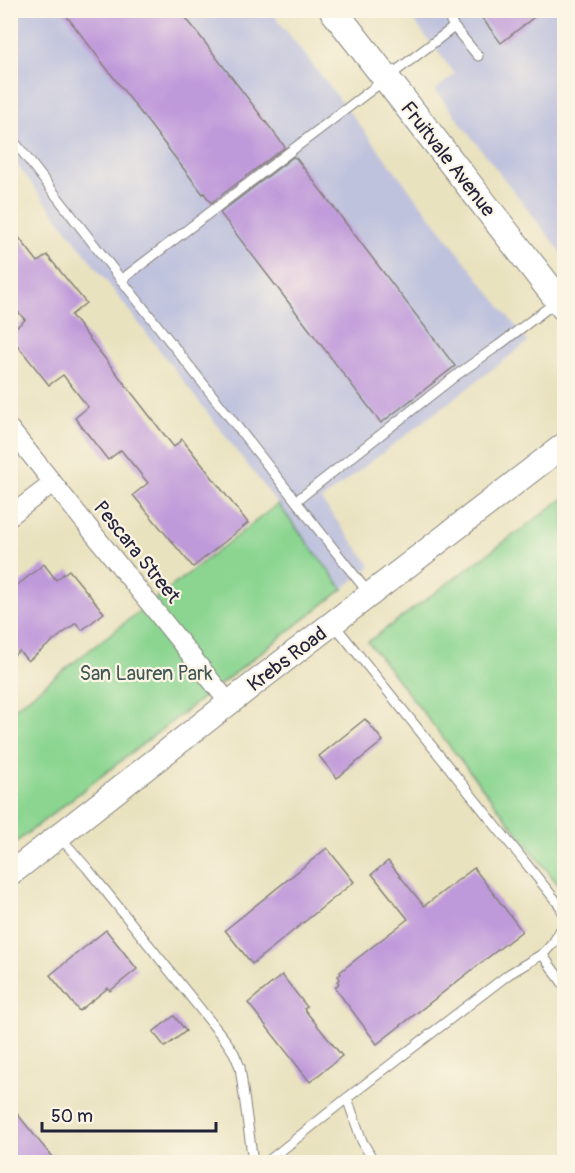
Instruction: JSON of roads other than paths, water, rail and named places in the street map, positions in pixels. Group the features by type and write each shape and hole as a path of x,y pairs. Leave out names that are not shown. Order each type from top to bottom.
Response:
{"main road":[{"name":"Fruitvale Avenue","path":"333,10 562,303"}],"street":[{"name":"Pescara Street","path":"10,429 229,703"},
{"name":"Krebs Road","path":"10,874 564,445"},
{"path":"10,516 53,483"}],"lane":[{"path":"445,10 454,27 478,56"},
{"path":"121,280 454,27"},
{"path":"10,136 370,594"},
{"path":"296,501 458,374 562,303"},
{"path":"333,623 561,907 564,919"},
{"path":"59,836 234,1053 240,1067 253,1162"},
{"path":"267,1162 346,1098 509,974 542,954 554,943 564,924"},
{"path":"542,954 564,985"},
{"path":"346,1098 362,1141 374,1162"}],"park label":[{"name":"San Lauren Park","path":"146,673"}]}
